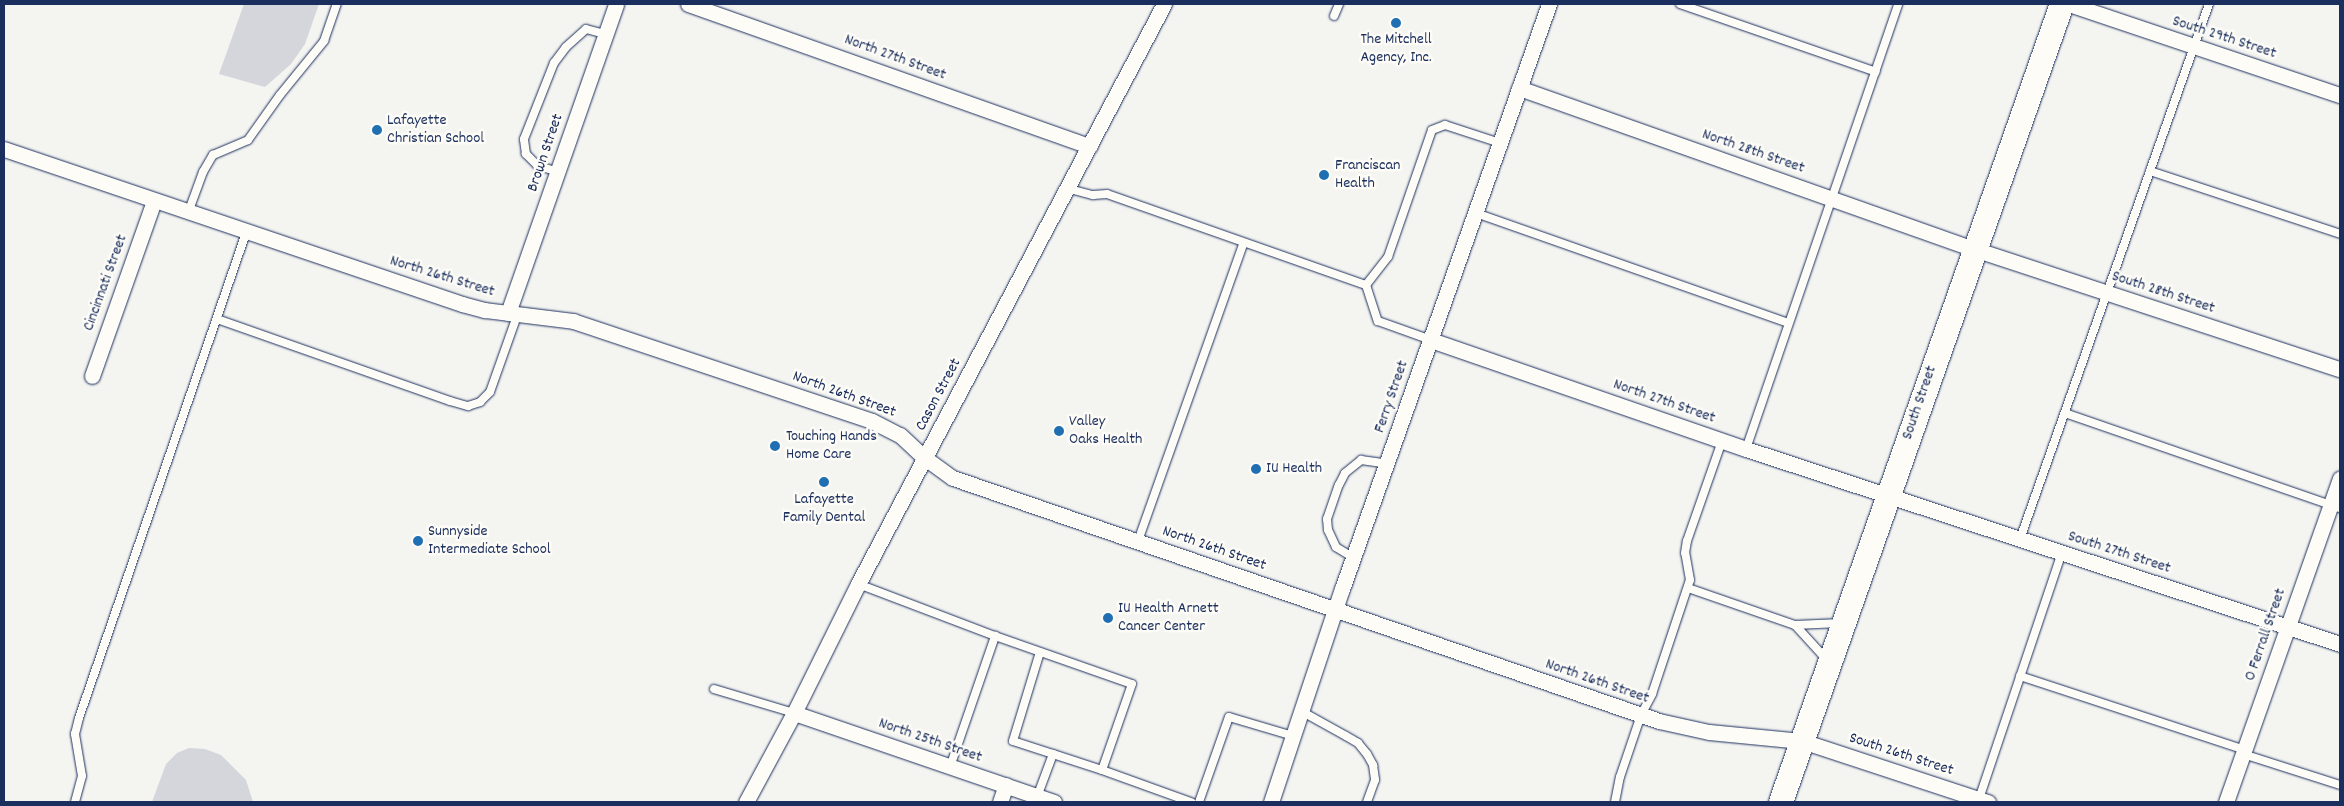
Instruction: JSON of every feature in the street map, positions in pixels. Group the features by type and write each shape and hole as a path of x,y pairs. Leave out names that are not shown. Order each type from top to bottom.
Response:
{"main road":[{"name":"South Street","path":"1781,802 1974,249 2062,4"}],"street":[{"name":"Brown Street","path":"513,313 558,172 616,4"},
{"name":"North 27th Street","path":"688,4 1090,146"},
{"name":"Cason Street","path":"746,802 794,714 858,584 1164,4"},
{"name":"Ferry Street","path":"1271,802 1335,610 1550,4"},
{"name":"South 29th Street","path":"2069,4 2340,95"},
{"name":"North 28th Street","path":"1520,88 1974,249"},
{"name":"North 26th Street","path":"4,149 246,233 462,304 573,321 872,421 900,435 925,458 953,478 1641,715 1709,732 1802,741"},
{"name":"Cincinnati Street","path":"92,376 154,201"},
{"name":"South 28th Street","path":"1974,249 2340,369"},
{"name":"North 27th Street","path":"1430,340 1722,441 1888,495"},
{"name":"O Ferrall Street","path":"2226,802 2288,627 2336,506 2340,479"},
{"name":"South 27th Street","path":"1888,495 2340,644"},
{"name":"North 25th Street","path":"794,714 1054,802"},
{"name":"South 26th Street","path":"1802,741 1984,801"},
{"path":"1000,802 1006,785"}],"lane":[{"path":"188,213 203,172 213,154 248,140 280,95 324,42 337,4"},
{"path":"1334,16 1339,4"},
{"path":"1680,4 1876,72"},
{"path":"1746,449 1830,198 1876,72 1898,4"},
{"path":"2020,539 2209,4"},
{"path":"558,172 537,165 526,154 524,139 550,72 566,47 586,29 605,34"},
{"path":"1366,285 1388,257 1432,130 1446,125 1500,143"},
{"path":"2150,171 2340,234"},
{"path":"1066,188 1093,195 1107,194 1243,244 1366,285"},
{"path":"1476,213 1788,323"},
{"path":"75,802 82,776 74,734 246,233"},
{"path":"1138,541 1243,244"},
{"path":"1366,285 1378,322 1430,340"},
{"path":"217,319 468,406 480,402 490,392 513,313"},
{"path":"2065,413 2336,506"},
{"path":"1615,802 1620,776 1641,715 1652,694 1688,588 1690,580 1685,553 1687,541 1722,441"},
{"path":"1354,558 1336,547 1328,530 1327,519 1339,485 1345,473 1361,460 1388,464"},
{"path":"1984,801 2020,676 2062,552"},
{"path":"858,584 995,636 1132,684 1102,770"},
{"path":"1688,588 1795,625 1843,623"},
{"path":"1795,625 1815,650 1830,663"},
{"path":"950,766 995,636"},
{"path":"1040,652 1013,741 1191,802"},
{"path":"2020,676 2340,785"},
{"path":"714,688 794,714"},
{"path":"1301,711 1346,736 1367,754 1373,765 1375,780 1367,802"},
{"path":"1199,802 1229,718 1293,736"},
{"path":"1037,796 1053,754"}],"shaded area":[{"path":"244,4 319,4 305,44 291,64 265,87 219,74"},
{"path":"189,748 205,749 221,755 246,780 253,802 152,802 166,764 177,753"}],"place":[{"name":"The Mitchell Agency, Inc.","path":"1396,23"},
{"name":"Lafayette Christian School","path":"377,130"},
{"name":"Franciscan Health","path":"1324,175"},
{"name":"Valley Oaks Health","path":"1059,431"},
{"name":"Touching Hands Home Care","path":"775,446"},
{"name":"IU Health","path":"1256,469"},
{"name":"Lafayette Family Dental","path":"824,482"},
{"name":"Sunnyside Intermediate School","path":"418,541"},
{"name":"IU Health Arnett Cancer Center","path":"1108,618"}]}
